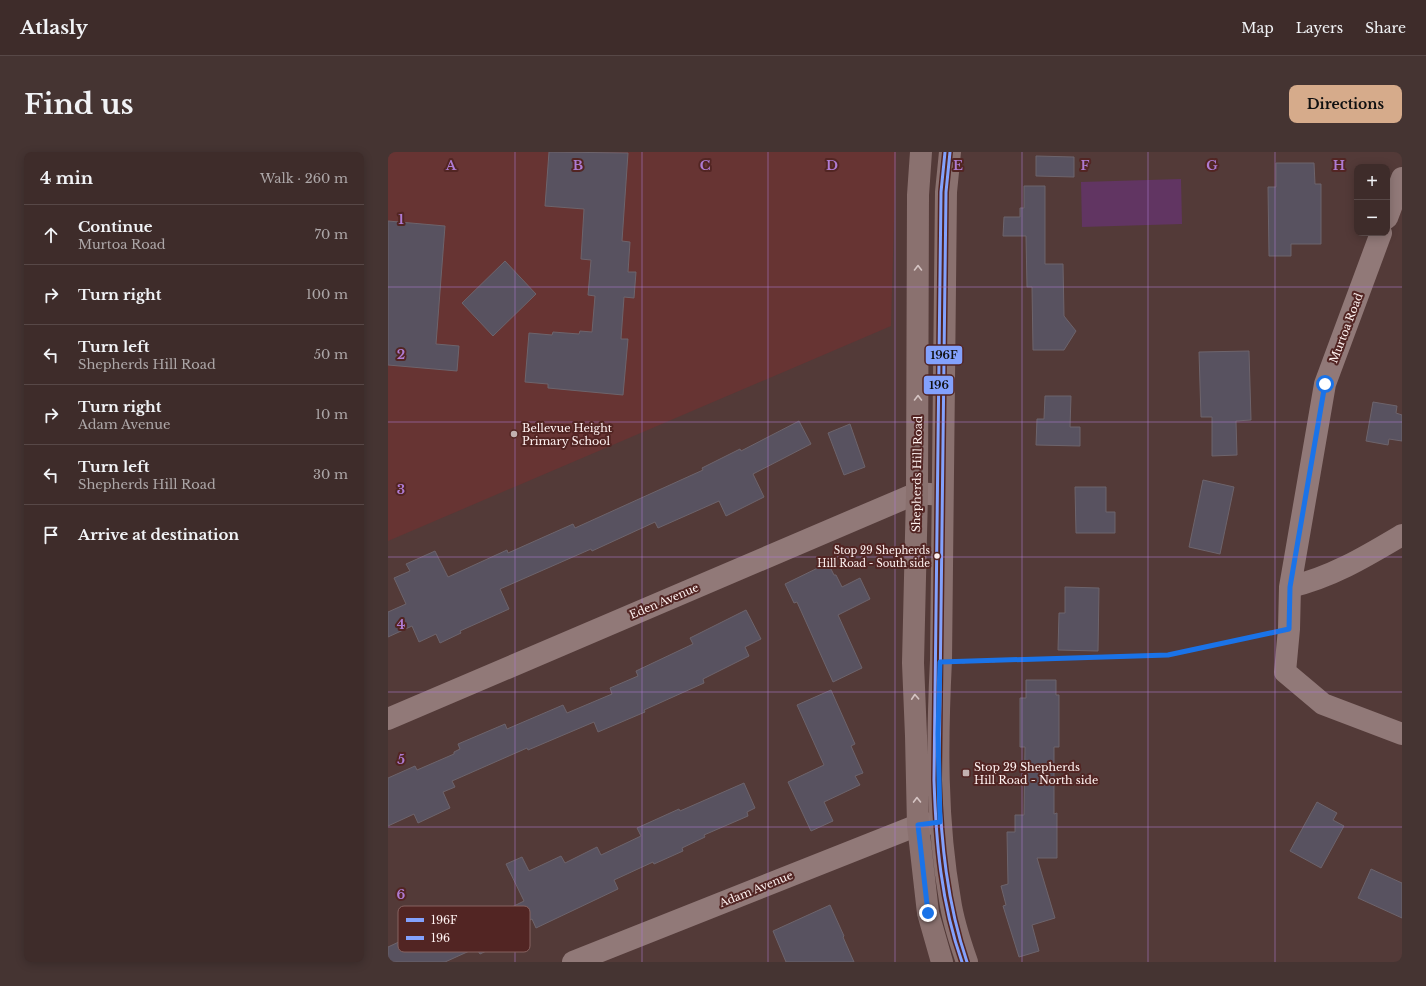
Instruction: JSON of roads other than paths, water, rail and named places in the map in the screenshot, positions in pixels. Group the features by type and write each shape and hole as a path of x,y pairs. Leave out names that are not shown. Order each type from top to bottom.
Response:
{"main road":[{"name":"Shepherds Hill Road","path":"922,152 918,194 917,493 913,663 918,825 928,913 942,962"},
{"path":"950,152 946,192 938,734 940,822 950,901 967,962"}],"street":[{"path":"1390,210 1402,178"},
{"name":"Murtoa Road","path":"1380,236 1325,384 1290,587 1289,629 1285,672 1323,704 1402,734"},
{"name":"Eden Avenue","path":"388,719 917,493 942,495"},
{"path":"1290,587 1308,583 1347,567 1402,535"},
{"name":"Adam Avenue","path":"573,962 918,825 940,822"}],"place":[{"name":"Bellevue Height Primary School","path":"514,434"},
{"name":"Stop 29 Shepherds Hill Road - South side","path":"937,556"},
{"name":"Stop 29 Shepherds Hill Road - North side","path":"966,773"}]}
